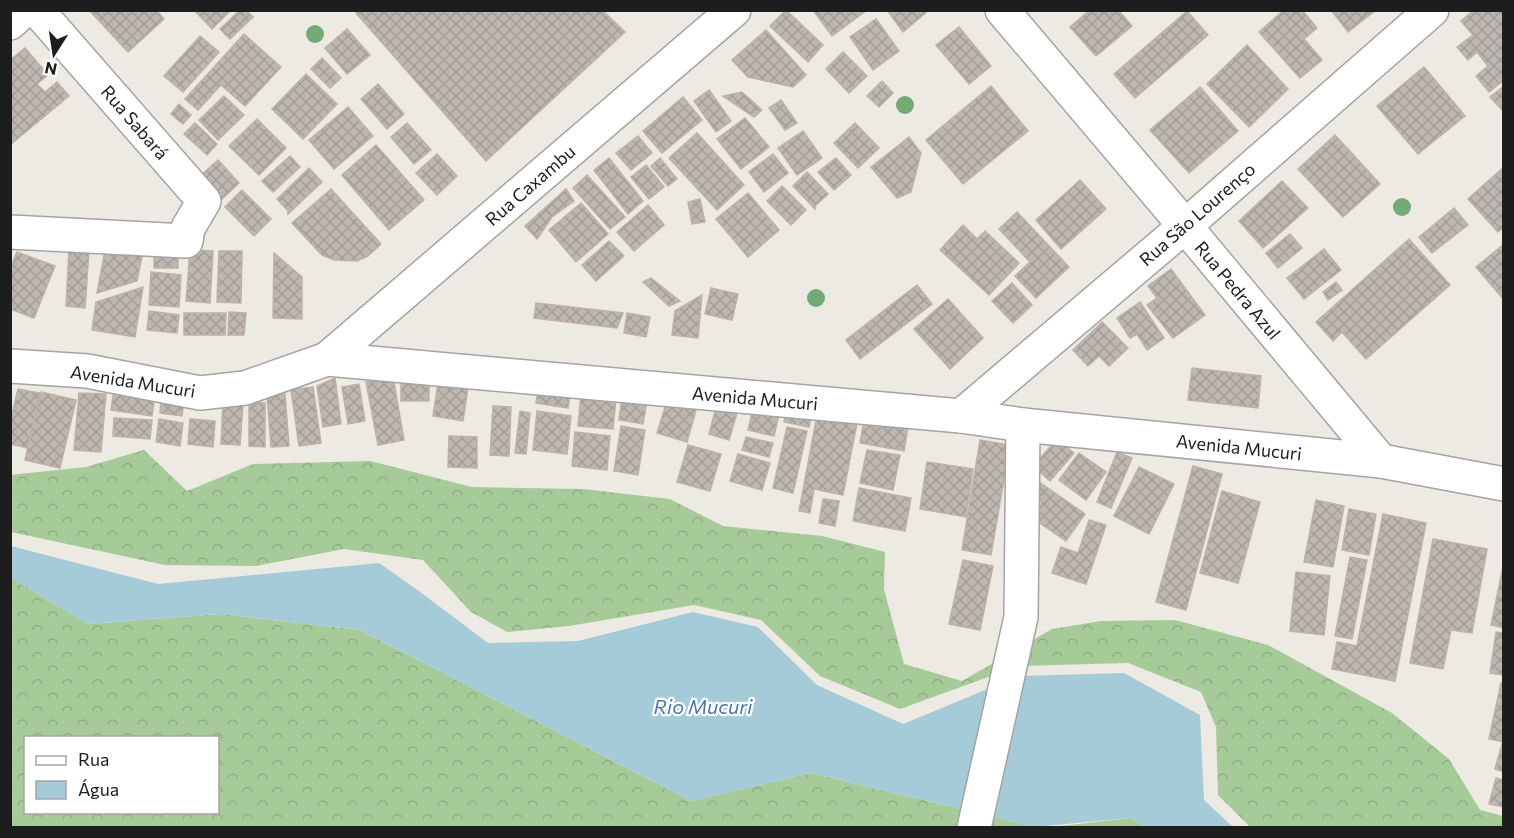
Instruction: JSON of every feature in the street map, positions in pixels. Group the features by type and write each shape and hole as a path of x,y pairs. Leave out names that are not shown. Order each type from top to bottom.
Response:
{"street":[{"path":"10,23 24,10"},
{"name":"Rua Sabará","path":"10,232 186,241 188,228 204,201 37,10"},
{"name":"Rua Caxambu","path":"327,359 734,10"},
{"name":"Rua Pedra Azul","path":"1002,10 1381,461"},
{"name":"Rua São Lourenço","path":"961,416 1185,226 1432,10"},
{"name":"Avenida Mucuri","path":"10,366 87,371 200,393 245,388 327,359 961,416 1023,425 1381,461 1503,484"},
{"path":"974,828 1021,617 1023,425"}],"green space":[{"path":"144,450 187,491 253,464 370,461 472,487 583,489 670,499 723,526 822,536 885,552 884,589 904,664 962,681 1052,629 1101,621 1175,620 1268,645 1392,713 1449,759 1480,810 1503,816 1503,827 1250,827 1218,795 1216,727 1201,692 1128,663 1019,666 900,709 820,676 761,620 694,605 569,626 507,632 471,612 423,560 344,549 256,566 165,565 11,532 10,475 86,467"},
{"path":"11,578 88,624 220,614 360,630 691,801 812,773 1034,827 11,828"},
{"path":"1131,818 1145,827 1043,828"}],"water":[{"name":"Rio Mucuri","path":"11,546 158,584 379,563 488,643 578,641 693,612 758,627 817,685 903,724 1019,676 1124,673 1200,715 1204,800 1233,827 1145,827 1131,818 1034,827 812,773 691,801 360,630 220,614 88,624 11,578"}],"building":[{"path":"89,10 156,10 164,19 128,52"},
{"path":"194,10 231,10 212,29"},
{"path":"240,10 246,10 253,17 230,39 220,29"},
{"path":"359,10 602,10 625,32 486,161 356,13"},
{"path":"786,10 823,45 808,62 770,26"},
{"path":"813,10 867,10 832,36"},
{"path":"887,10 929,10 903,32"},
{"path":"1090,10 1118,10 1132,26 1096,56 1070,27"},
{"path":"1284,10 1302,10 1317,28 1304,39 1322,60 1300,78 1259,32"},
{"path":"1331,10 1376,10 1348,32"},
{"path":"1474,10 1504,10 1504,80 1489,92 1476,76 1488,66 1477,52 1468,60 1457,47 1473,35 1461,21"},
{"path":"1187,11 1208,35 1135,98 1114,74"},
{"path":"876,19 899,51 873,70 850,37"},
{"path":"959,27 991,66 969,84 936,45"},
{"path":"347,29 370,55 347,74 325,48"},
{"path":"766,30 806,75 793,87 748,77 732,60"},
{"path":"244,34 281,67 245,106 221,85 198,110 185,99"},
{"path":"200,36 219,52 183,92 164,76"},
{"path":"1247,45 1288,89 1249,127 1207,84"},
{"path":"25,48 48,75 37,84 45,92 57,82 69,96 10,145 10,60"},
{"path":"843,52 867,76 849,93 826,69"},
{"path":"322,58 341,78 330,88 311,69"},
{"path":"1424,67 1465,116 1418,154 1377,106"},
{"path":"306,74 337,104 303,139 272,109"},
{"path":"882,81 893,93 879,107 867,96"},
{"path":"378,84 404,114 387,129 361,99"},
{"path":"991,86 1028,131 963,184 926,140"},
{"path":"1504,86 1504,112 1490,97"},
{"path":"1200,87 1238,131 1189,173 1150,130"},
{"path":"709,90 731,121 716,132 694,101"},
{"path":"742,92 762,110 754,117 723,96"},
{"path":"224,96 244,115 218,140 199,120"},
{"path":"683,97 702,120 662,153 643,131"},
{"path":"781,100 797,123 785,130 769,108"},
{"path":"179,104 191,115 183,124 171,114"},
{"path":"348,107 373,136 334,169 309,140"},
{"path":"745,118 769,147 741,169 717,139"},
{"path":"257,119 286,148 259,175 229,146"},
{"path":"195,123 217,144 207,155 184,134"},
{"path":"407,123 431,150 414,164 391,137"},
{"path":"855,123 879,148 858,168 834,143"},
{"path":"803,131 822,158 797,175 778,148"},
{"path":"697,133 744,185 717,210 669,158"},
{"path":"1335,135 1380,184 1343,217 1298,169"},
{"path":"638,136 652,153 631,170 616,153"},
{"path":"909,137 921,153 911,192 897,198 871,167"},
{"path":"376,145 424,200 389,230 342,175"},
{"path":"437,154 457,176 437,195 416,173"},
{"path":"773,154 788,173 764,192 749,172"},
{"path":"290,156 300,167 273,192 262,181"},
{"path":"609,158 643,201 628,214 594,170"},
{"path":"660,158 677,179 668,186 651,166"},
{"path":"836,158 851,175 834,190 818,172"},
{"path":"218,160 239,183 221,200 199,177"},
{"path":"646,165 664,187 649,199 631,177"},
{"path":"1504,167 1504,227 1498,232 1468,199"},
{"path":"309,168 322,182 288,214 277,199"},
{"path":"807,172 828,194 815,206 815,209 793,186"},
{"path":"587,175 625,217 610,229 573,188"},
{"path":"1080,180 1106,209 1061,249 1036,220"},
{"path":"1282,181 1308,208 1263,248 1239,221"},
{"path":"782,186 806,210 791,225 767,201"},
{"path":"331,189 381,244 368,256 357,261 334,260 322,255 292,223"},
{"path":"566,189 574,201 552,217 537,239 525,226"},
{"path":"242,190 271,219 254,236 225,207"},
{"path":"748,193 779,230 748,257 716,219"},
{"path":"700,199 705,222 692,224 688,202"},
{"path":"581,203 608,234 576,262 549,230"},
{"path":"648,205 664,225 634,251 617,232"},
{"path":"1454,208 1468,225 1432,253 1419,237"},
{"path":"1017,212 1069,267 1036,298 1015,276 1030,262 999,229"},
{"path":"963,225 977,239 985,231 1019,263 989,295 940,250"},
{"path":"1290,234 1302,248 1278,268 1266,253"},
{"path":"1409,239 1450,285 1366,359 1342,332 1333,341 1316,322"},
{"path":"609,241 624,256 596,281 582,265"},
{"path":"1504,244 1504,300 1476,267"},
{"path":"1324,249 1341,270 1304,299 1287,278"},
{"path":"69,250 89,251 85,308 66,306"},
{"path":"105,250 142,256 137,281 97,293"},
{"path":"190,250 213,251 210,303 186,301"},
{"path":"219,251 242,251 241,303 217,302"},
{"path":"17,252 55,266 34,318 10,309 10,269"},
{"path":"154,252 178,254 178,268 154,268"},
{"path":"274,253 302,277 302,319 273,318"},
{"path":"1171,269 1205,315 1173,338 1147,305 1157,298 1148,286"},
{"path":"151,272 181,275 179,307 149,305"},
{"path":"651,278 680,301 669,306 643,282"},
{"path":"1336,282 1342,290 1328,300 1323,292"},
{"path":"1012,283 1032,305 1013,323 992,301"},
{"path":"917,285 932,304 860,359 846,340"},
{"path":"143,287 135,337 92,330 96,302"},
{"path":"711,288 738,294 732,320 705,314"},
{"path":"702,295 698,338 672,335 675,311"},
{"path":"948,299 983,338 950,369 914,329"},
{"path":"1140,302 1164,338 1147,350 1137,334 1130,338 1117,318"},
{"path":"536,303 623,313 617,328 534,318"},
{"path":"149,311 179,315 177,333 147,330"},
{"path":"229,312 246,313 244,335 228,335"},
{"path":"184,313 226,313 225,335 184,335"},
{"path":"627,313 650,317 646,337 624,333"},
{"path":"1102,322 1128,348 1109,366 1099,356 1088,366 1073,350"},
{"path":"1192,368 1261,376 1258,408 1188,400"},
{"path":"393,377 404,440 378,445 366,382"},
{"path":"335,378 341,424 323,427 317,386"},
{"path":"401,383 429,384 429,401 401,401"},
{"path":"438,383 468,388 463,421 433,416"},
{"path":"359,384 365,421 348,424 342,387"},
{"path":"539,384 571,389 568,408 536,403"},
{"path":"313,387 321,443 299,446 291,390"},
{"path":"18,389 40,393 28,448 10,444 10,422"},
{"path":"114,389 155,395 152,416 111,410"},
{"path":"41,392 76,400 60,468 25,460"},
{"path":"79,393 106,394 101,452 74,450"},
{"path":"285,394 289,446 271,447 267,395"},
{"path":"581,394 616,398 613,429 578,426"},
{"path":"622,397 647,401 643,424 619,420"},
{"path":"161,398 184,401 182,416 160,413"},
{"path":"718,400 739,406 729,440 709,434"},
{"path":"667,401 696,410 687,442 657,433"},
{"path":"249,402 265,403 265,447 249,446"},
{"path":"223,403 243,404 240,445 221,444"},
{"path":"754,404 780,410 774,436 748,430"},
{"path":"493,406 511,407 509,456 490,455"},
{"path":"787,408 812,413 809,427 784,422"},
{"path":"818,410 858,418 843,495 814,489 810,513 799,511"},
{"path":"520,411 530,413 526,454 515,453"},
{"path":"537,411 571,416 567,454 533,450"},
{"path":"865,414 909,421 904,451 860,443"},
{"path":"114,418 152,420 150,439 113,436"},
{"path":"159,419 183,423 180,446 156,442"},
{"path":"190,419 215,421 213,447 188,444"},
{"path":"621,426 645,430 638,475 614,471"},
{"path":"787,427 807,431 793,493 773,488"},
{"path":"575,432 610,436 607,470 572,466"},
{"path":"449,436 477,437 477,468 448,467"},
{"path":"746,437 773,443 769,457 742,450"},
{"path":"1057,439 1074,453 1050,481 1033,466"},
{"path":"980,440 1010,445 991,555 962,550"},
{"path":"688,445 721,454 710,491 677,482"},
{"path":"867,450 900,455 893,490 860,483"},
{"path":"1117,452 1132,458 1111,508 1097,502"},
{"path":"1079,453 1106,472 1086,500 1059,480"},
{"path":"738,454 770,463 762,490 730,481"},
{"path":"927,462 973,469 966,517 920,509"},
{"path":"1193,466 1222,474 1186,610 1156,602"},
{"path":"1139,467 1174,484 1149,534 1114,516"},
{"path":"1035,479 1085,514 1066,541 1031,517 1042,502 1027,491"},
{"path":"859,488 911,498 905,531 853,521"},
{"path":"1222,491 1260,502 1238,583 1200,573"},
{"path":"823,499 839,501 835,526 819,523"},
{"path":"1316,500 1344,506 1333,567 1304,562"},
{"path":"1349,509 1376,514 1369,555 1342,550"},
{"path":"1383,514 1426,523 1395,681 1332,669 1337,642 1357,646"},
{"path":"1089,520 1106,525 1086,584 1052,573 1061,547 1078,553"},
{"path":"1433,539 1487,549 1472,633 1451,630 1443,669 1410,663"},
{"path":"1350,557 1367,560 1352,639 1335,636"},
{"path":"963,560 993,566 980,630 949,624"},
{"path":"1504,562 1504,628 1491,625"},
{"path":"1296,572 1330,576 1324,635 1290,631"},
{"path":"1496,632 1504,633 1504,675 1490,673"},
{"path":"1501,683 1504,683 1504,742 1489,739"},
{"path":"1502,744 1504,744 1504,772 1495,769"},
{"path":"1496,778 1504,780 1504,807 1489,804"}]}
